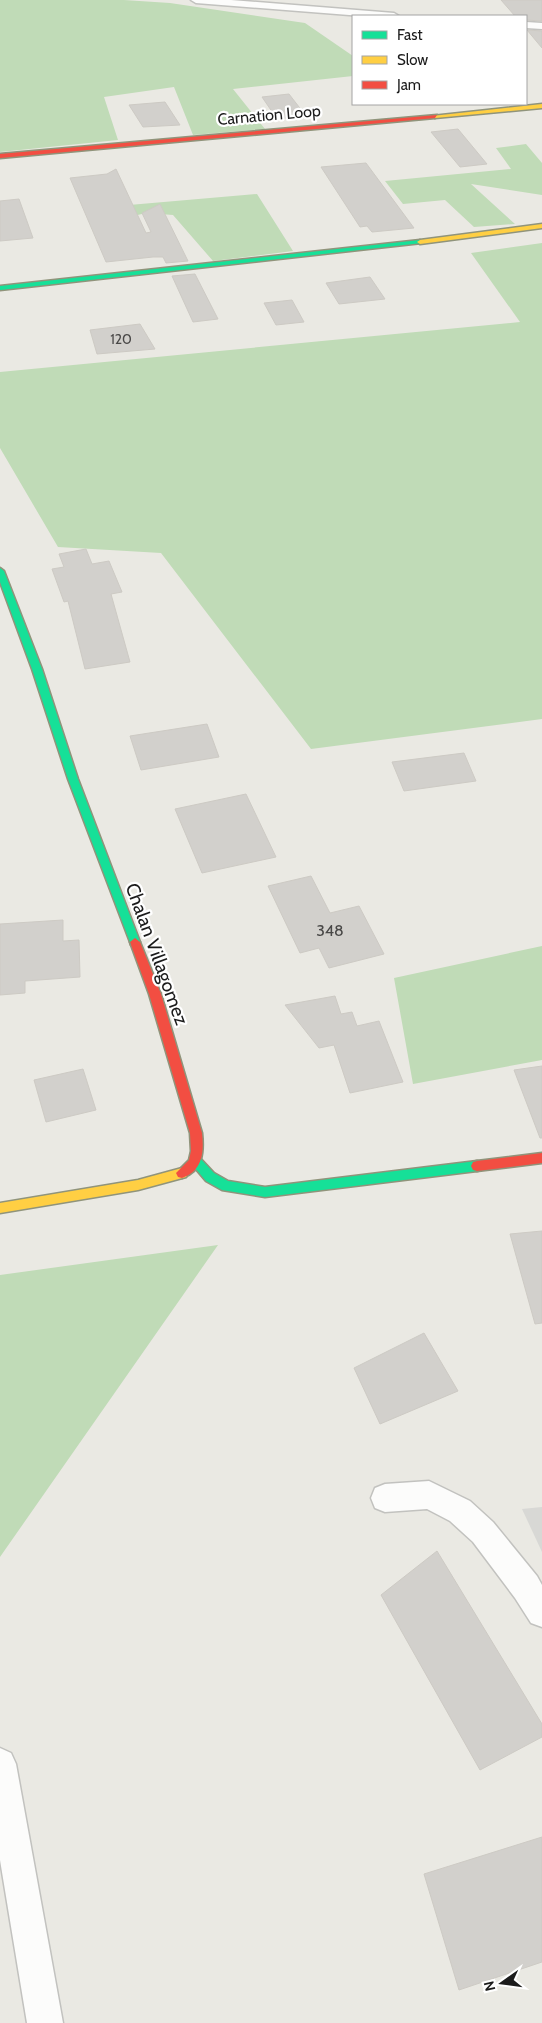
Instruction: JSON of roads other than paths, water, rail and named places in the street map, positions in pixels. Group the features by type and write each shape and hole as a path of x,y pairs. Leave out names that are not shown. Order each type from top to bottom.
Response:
{"street":[{"path":"196,0 377,15"},
{"path":"326,12 342,0"},
{"path":"527,25 542,26"},
{"name":"Carnation Loop","path":"0,156 542,106"},
{"path":"0,288 401,244 542,226"},
{"name":"Chalan Villagomez","path":"0,571 37,669 76,788 155,994 196,1133 198,1154 195,1160"},
{"path":"0,1208 159,1181 188,1170 195,1160 206,1175 219,1183 238,1191 265,1192 542,1158"},
{"path":"385,1498 429,1495 460,1511 483,1532 526,1587 542,1612"},
{"path":"0,1764 45,2023"}]}
